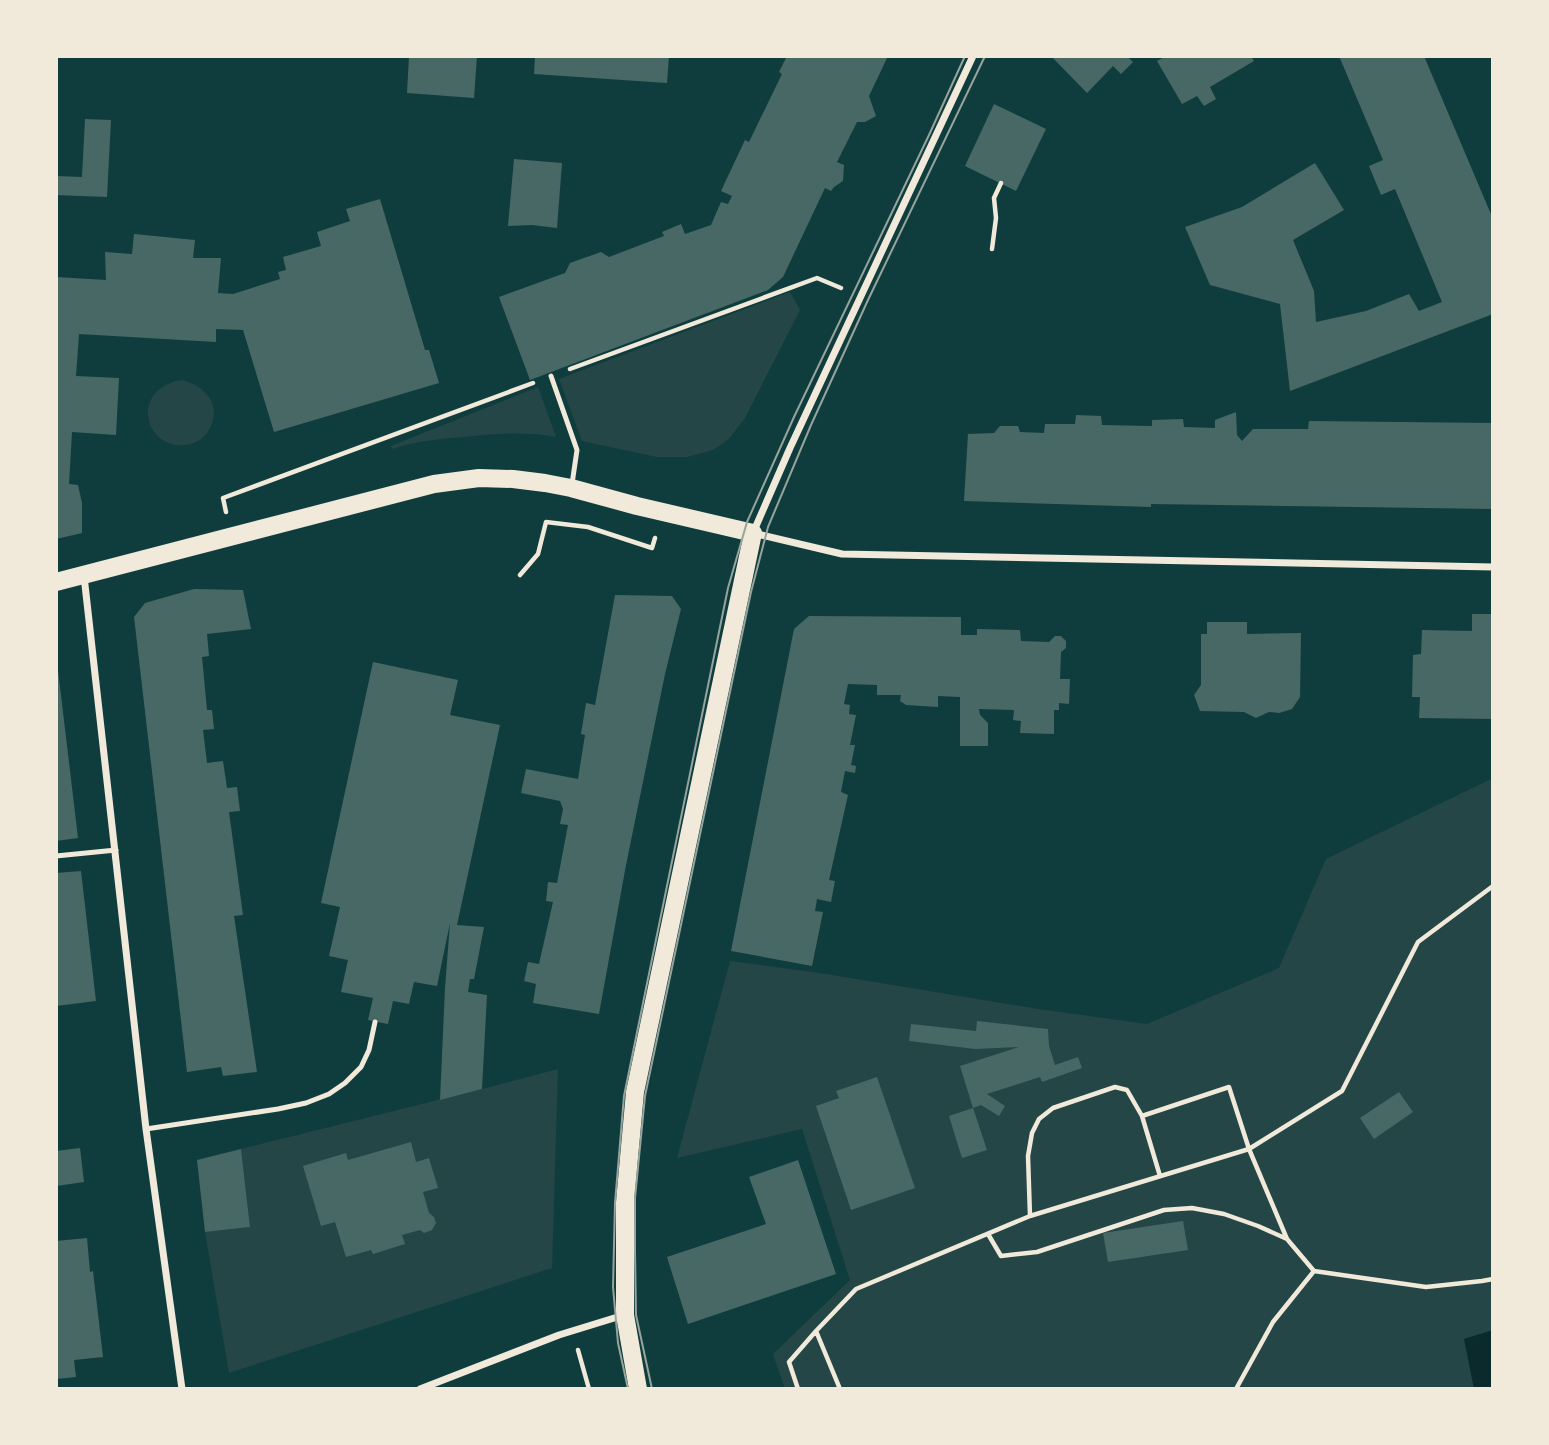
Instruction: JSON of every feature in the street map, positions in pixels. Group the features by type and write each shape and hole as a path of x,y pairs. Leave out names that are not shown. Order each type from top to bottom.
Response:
{"main road":[{"path":"56,582 435,484 479,478 571,488 753,533 635,1092 625,1202 625,1315 638,1389"}],"street":[{"path":"974,56 790,448 753,533 842,554 1493,567"},
{"path":"84,575 146,1129 182,1389"},
{"path":"420,1389 559,1335 625,1315"}],"lane":[{"path":"551,376 577,450 571,488"},
{"path":"56,856 116,850"},
{"path":"146,1129 278,1109 306,1103 329,1094 361,1067 369,1049 375,1022"}],"path":[{"path":"992,249 996,218 994,198 1001,183"},
{"path":"232,537 223,498 817,278 861,296"},
{"path":"520,575 538,554 546,522 588,527 652,548 664,512"},
{"path":"798,1389 789,1362 856,1289 1030,1216 1249,1149 1342,1091 1418,942 1493,886"},
{"path":"1030,1216 1028,1156 1032,1133 1039,1119 1053,1108 1115,1087 1127,1090 1142,1116 1160,1176"},
{"path":"1142,1116 1229,1087 1249,1149 1287,1240 1314,1271 1426,1287 1493,1279"},
{"path":"988,1234 1001,1256 1037,1252 1164,1210 1192,1208 1224,1214 1287,1240"},
{"path":"1236,1389 1273,1322 1314,1271"},
{"path":"573,1331 589,1389"},
{"path":"816,1331 839,1389"}],"shaded area":[{"path":"790,292 800,310 745,418 729,439 713,450 687,457 657,457 582,441 559,379"},
{"path":"182,380 204,391 214,411 206,435 185,445 171,444 160,438 148,417 149,405 155,394 165,385"},
{"path":"538,387 556,437 486,435 428,441 392,449 391,446"},
{"path":"1493,778 1493,1389 785,1389 773,1354 850,1280 802,1129 677,1158 730,961 1147,1024 1279,968 1326,859"},
{"path":"558,1069 552,1268 229,1373 205,1232 250,1227 241,1149"},
{"path":"1493,1330 1493,1389 1474,1389 1464,1339"}],"building":[{"path":"409,56 477,56 474,98 407,93"},
{"path":"535,56 669,56 667,83 534,74"},
{"path":"787,56 888,56 869,96 876,116 865,122 857,122 837,162 844,165 843,181 831,191 825,188 783,277 768,290 530,380 499,297 565,273 570,263 601,252 609,257 664,236 662,232 681,224 685,234 711,225 721,202 728,204 732,196 721,191 745,140 749,142 782,74 779,72"},
{"path":"1051,56 1127,56 1133,62 1121,74 1113,66 1087,93"},
{"path":"1166,56 1251,56 1254,61 1210,87 1216,99 1204,106 1197,96 1182,104 1157,61"},
{"path":"1339,56 1424,56 1493,219 1493,314 1290,391 1280,304 1210,285 1185,227 1242,207 1315,163 1344,210 1293,240 1314,291 1316,322 1366,311 1409,294 1419,311 1442,302 1395,189 1381,195 1369,166 1383,160"},
{"path":"994,104 1046,129 1016,191 965,166"},
{"path":"85,119 111,120 107,197 56,195 56,176 82,177"},
{"path":"514,159 562,163 557,228 508,226"},
{"path":"380,199 425,350 429,350 439,383 274,432 243,330 216,329 216,342 79,334 76,376 119,378 116,435 72,432 69,484 78,485 82,503 82,533 56,539 56,277 106,280 105,252 132,254 134,234 195,240 193,258 221,258 218,293 233,294 280,279 278,272 286,270 283,257 321,246 317,232 350,221 346,209"},
{"path":"1236,412 1237,435 1242,441 1253,429 1308,429 1309,421 1493,423 1493,509 1151,504 1151,507 964,501 968,434 994,433 1000,426 1018,426 1020,432 1044,433 1045,424 1075,424 1076,415 1101,416 1102,425 1152,426 1152,420 1183,419 1184,427 1215,428 1215,420"},
{"path":"194,589 243,590 251,629 207,634 209,656 202,657 207,710 212,710 214,729 203,730 207,763 223,761 227,788 237,787 240,811 229,812 243,915 234,916 257,1072 223,1076 221,1067 187,1072 134,617 145,603"},
{"path":"615,595 672,596 681,609 626,865 599,1014 533,1003 536,984 524,981 528,962 539,964 553,902 546,901 548,882 557,883 568,825 560,824 563,809 560,801 521,793 526,769 578,779 585,735 581,734 586,703 595,705"},
{"path":"1472,614 1493,614 1493,719 1419,718 1420,697 1412,697 1413,655 1421,654 1422,630 1472,631"},
{"path":"809,616 961,617 961,635 977,635 977,629 1020,630 1021,641 1049,642 1055,636 1061,636 1066,641 1066,648 1061,652 1060,679 1070,679 1069,704 1059,703 1059,710 1054,710 1054,734 1020,733 1021,721 1013,720 1014,710 979,709 980,715 988,723 988,746 960,746 960,697 938,696 938,707 906,705 900,701 901,695 877,695 877,685 848,684 844,704 850,705 849,714 856,715 850,745 855,745 851,765 856,766 855,773 845,771 841,792 848,795 829,880 835,881 831,902 817,899 815,911 823,912 812,966 731,951 794,629"},
{"path":"1207,622 1247,622 1247,634 1301,633 1300,697 1292,709 1279,713 1269,712 1256,718 1244,712 1200,711 1194,695 1201,685 1201,634 1207,634"},
{"path":"373,662 458,680 450,715 500,725 457,925 484,927 474,979 470,979 468,992 487,995 482,1089 440,1100 450,923 437,986 414,982 409,1004 393,1001 388,1024 368,1020 373,998 341,992 348,960 329,956 340,907 321,903"},
{"path":"56,670 78,838 56,841"},
{"path":"81,871 96,1001 56,1006 56,873"},
{"path":"977,1021 1048,1029 1049,1046 1055,1065 1078,1057 1082,1068 1042,1082 1040,1077 987,1094 1005,1106 999,1116 981,1105 973,1108 960,1066 1019,1047 975,1049 909,1041 911,1024 976,1031"},
{"path":"877,1077 915,1188 851,1210 816,1106 839,1098 836,1091"},
{"path":"1399,1092 1413,1112 1374,1139 1360,1118"},
{"path":"973,1108 987,1150 962,1158 949,1116"},
{"path":"411,1142 416,1162 429,1158 438,1188 423,1192 429,1213 436,1223 432,1230 424,1233 420,1230 402,1235 405,1244 373,1254 371,1250 346,1257 335,1222 321,1226 303,1166 346,1153 348,1160"},
{"path":"80,1148 84,1182 56,1186 56,1151"},
{"path":"241,1149 250,1227 205,1232 197,1160"},
{"path":"798,1160 836,1274 688,1324 667,1257 766,1224 749,1177"},
{"path":"1183,1221 1188,1250 1108,1262 1103,1233"},
{"path":"87,1238 103,1357 74,1360 76,1377 56,1379 56,1241"}],"tram line":[{"path":"628,1389 618,1343 613,1287 615,1203 624,1096 728,588 747,522 965,56"},
{"path":"652,1389 636,1315 635,1198 645,1096 751,592 768,527 811,425 985,56"}]}
